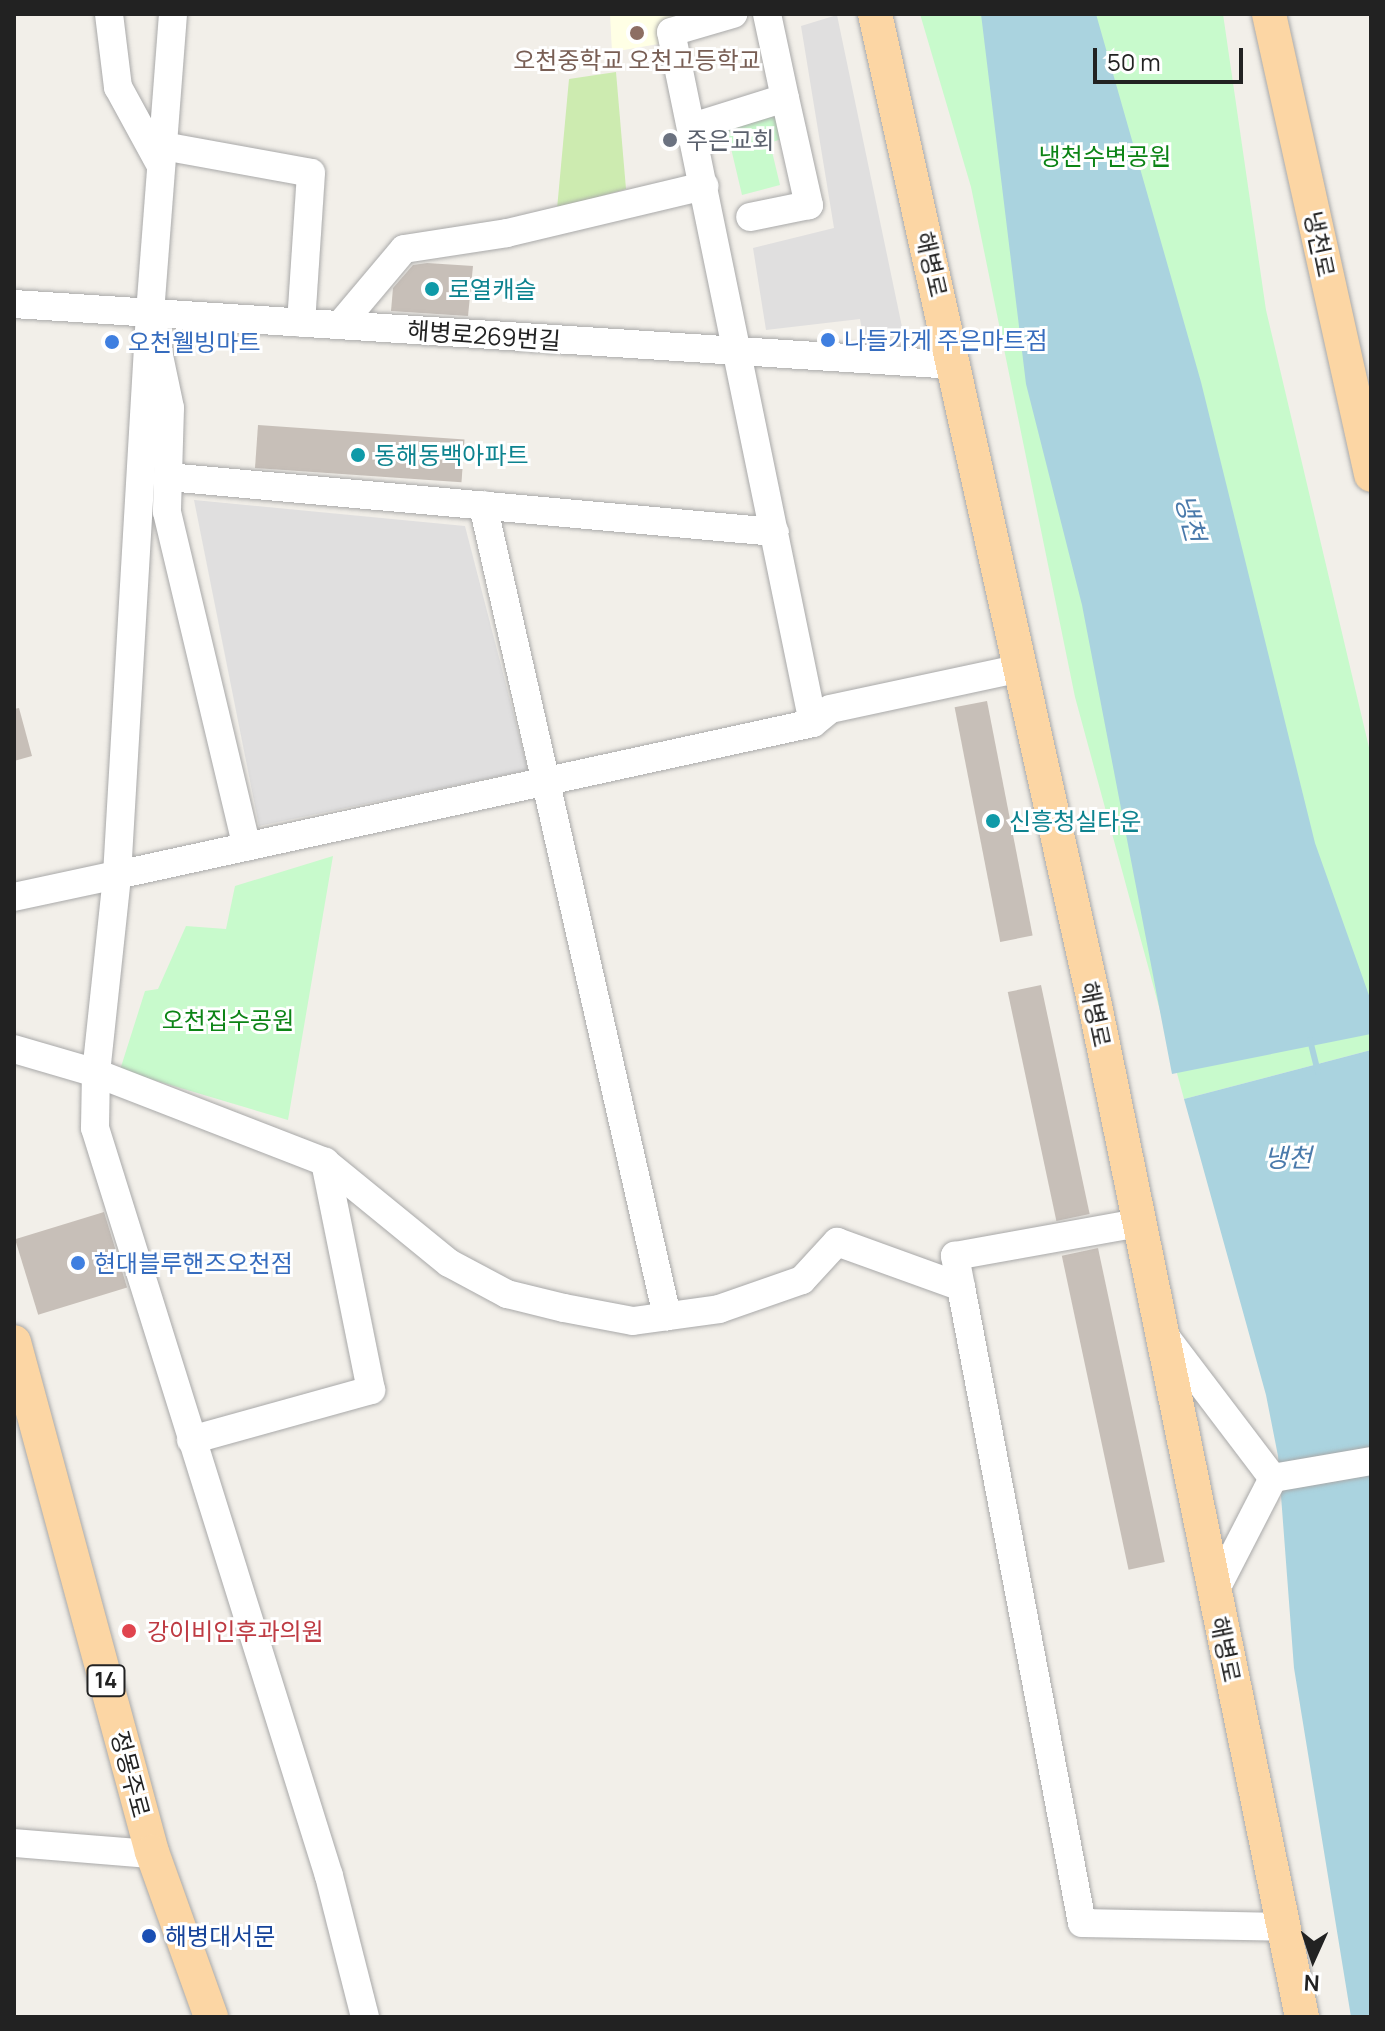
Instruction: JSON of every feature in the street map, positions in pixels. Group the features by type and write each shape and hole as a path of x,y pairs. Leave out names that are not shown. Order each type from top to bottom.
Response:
{"main road":[{"name":"해병로","path":"875,14 1021,668 1162,1332 1302,2017"},
{"name":"냉천로","path":"1269,14 1360,371 1371,475"},
{"name":"정몽주로","path":"14,1342 152,1854 211,2017"}],"street":[{"path":"109,14 118,87 162,156"},
{"path":"173,14 150,313 117,875 96,1073 95,1128 329,1876 365,2017"},
{"path":"733,14 671,32 740,351 813,723"},
{"path":"750,217 809,205 767,14"},
{"path":"692,127 785,98"},
{"path":"162,156 311,173 301,323"},
{"path":"340,325 404,249 507,233 704,186"},
{"name":"해병로269번길","path":"14,304 955,365"},
{"path":"150,313 170,408 167,512 247,847"},
{"path":"168,477 775,532"},
{"path":"483,505 667,1316"},
{"path":"14,897 813,723 830,709 1021,668"},
{"path":"14,1049 96,1073 325,1162 413,1238 507,1294 633,1321 719,1309 802,1280 837,1242 961,1287"},
{"path":"191,1440 371,1390 325,1162"},
{"path":"1139,1223 955,1256 1082,1923 1283,1927"},
{"path":"1162,1332 1276,1478"},
{"path":"1276,1478 1371,1461"},
{"path":"1215,1591 1276,1478"},
{"path":"14,1843 152,1854"}],"shaded area":[{"name":"오천중학교 오천고등학교","path":"610,14 696,14 664,43 612,52"},
{"path":"837,15 906,346 867,360 860,319 766,330 753,248 834,228 801,26"},
{"path":"194,500 465,526 528,770 259,826"}],"green space":[{"name":"냉천수변공원","path":"920,14 1223,14 1266,310 1371,756 1371,1050 1184,1099 1075,697 971,187"},
{"path":"616,72 626,189 557,209 569,79"},
{"path":"774,112 784,138 770,143 780,185 742,195 726,127"},
{"name":"오천집수공원","path":"333,856 288,1120 120,1070 145,991 158,989 186,926 226,929 235,886"}],"water":[{"name":"냉천수변공원","path":"981,14 1096,14 1201,382 1315,843 1371,1001 1371,1034 1172,1074 1082,605 1026,384"},
{"name":"냉천","path":"1371,1050 1371,2017 1351,2017 1294,1668 1278,1456 1266,1395 1184,1099"}],"building":[{"name":"로열캐슬","path":"413,265 473,266 468,316 391,311 393,288"},
{"name":"동해동백아파트","path":"258,425 464,439 461,482 255,468"},
{"name":"신흥청실타운","path":"987,701 1033,936 1000,942 955,707"},
{"path":"19,708 32,756 14,761 14,709"},
{"path":"1041,985 1090,1214 1056,1221 1008,992"},
{"name":"현대블루핸즈오천점","path":"104,1212 127,1288 38,1315 15,1239"},
{"path":"1098,1248 1165,1562 1129,1570 1062,1256"}],"waterway":[{"name":"냉천","path":"1310,1040 1318,1072"}],"place":[{"name":"오천중학교 오천고등학교","path":"637,33"},
{"name":"주은교회","path":"670,140"},
{"name":"로열캐슬","path":"432,289"},
{"name":"나들가게 주은마트점","path":"828,340"},
{"name":"오천웰빙마트","path":"112,342"},
{"name":"동해동백아파트","path":"358,455"},
{"name":"신흥청실타운","path":"993,821"},
{"name":"현대블루핸즈오천점","path":"78,1263"},
{"name":"강이비인후과의원","path":"129,1631"},
{"name":"해병대서문","path":"149,1936"}]}
